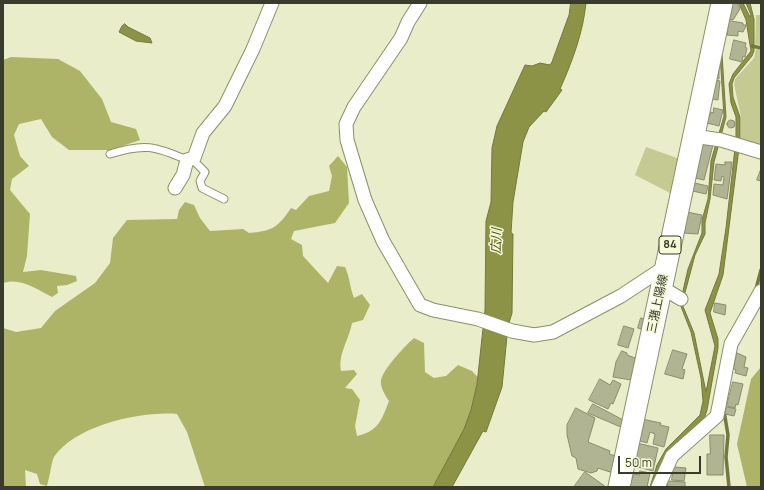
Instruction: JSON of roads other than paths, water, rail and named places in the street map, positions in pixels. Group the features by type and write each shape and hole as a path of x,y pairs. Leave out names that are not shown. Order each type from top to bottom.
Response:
{"main road":[{"name":"三潴上陽線","path":"619,487 722,3"}],"street":[{"path":"175,188 184,175 190,159 194,158 203,133 225,106 253,49 272,3"},
{"path":"420,3 408,22 401,38 354,107 346,124 347,140 365,200 383,241 420,305 433,310 478,319 512,331 534,335 553,332 621,296 663,277 681,299"},
{"path":"693,136 721,140 761,152"},
{"path":"658,487 672,456 717,416 731,344 761,291"}],"lane":[{"path":"110,154 128,148 145,146 162,149 190,159 205,172 200,181 202,188 224,199"}],"water":[{"name":"広川","path":"571,3 586,3 585,14 573,58 560,89 562,90 546,112 544,111 529,127 523,142 513,202 511,233 513,234 512,313 508,326 502,387 486,432 483,431 452,487 433,487 464,429 471,410 477,384 485,310 486,221 491,202 492,148 497,126 525,65 532,66 540,63 550,65 552,62 569,15"},
{"path":"739,3 743,3 750,17 751,15 746,3 750,3 754,19 754,51 752,56 734,78 732,84 733,97 740,117 740,140 723,275 710,313 718,339 718,348 707,410 704,419 670,452 654,487 650,487 657,465 666,449 700,415 703,401 701,378 691,332 680,304 688,269 702,233 702,220 708,199 711,161 724,116 719,39 721,39 726,117 714,162 710,199 705,223 705,234 695,255 682,304 694,333 706,392 715,346 705,310 719,274 736,139 736,117 731,103 729,84 733,74 751,51 746,20"},
{"path":"125,24 150,38 152,43 136,41 119,32"}],"waterway":[{"path":"752,46 761,48"},
{"path":"756,289 761,270"},
{"path":"724,411 728,435 726,457 729,487"}]}
